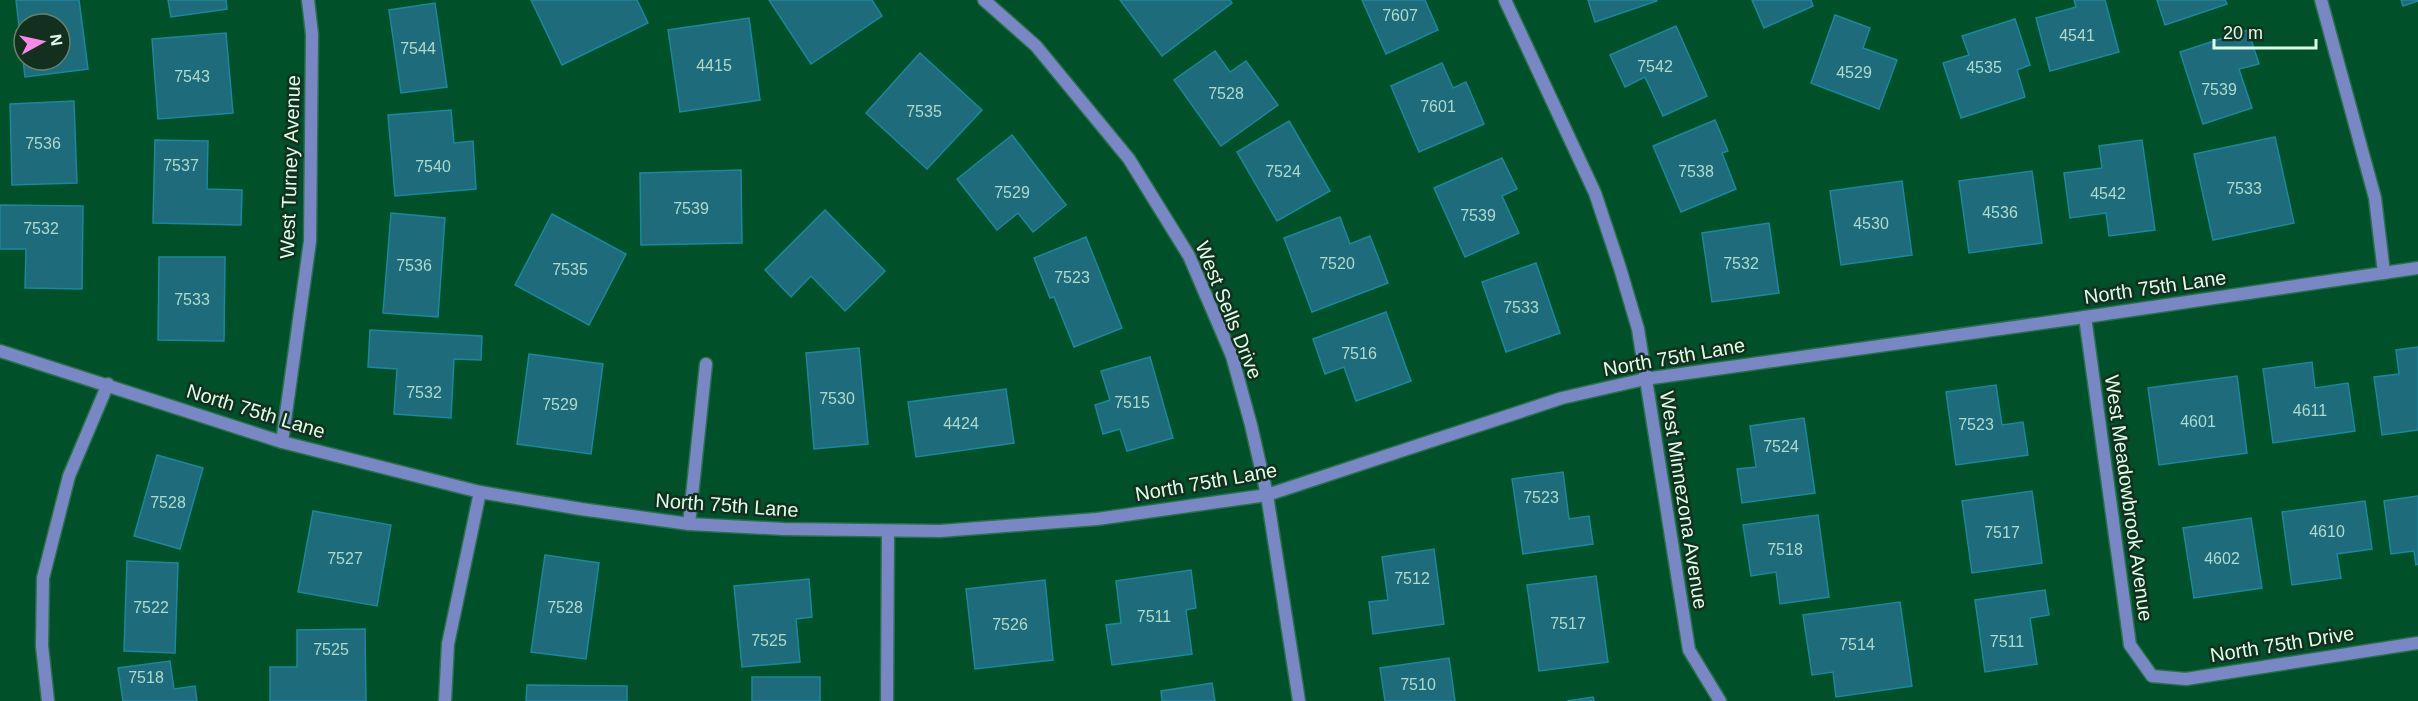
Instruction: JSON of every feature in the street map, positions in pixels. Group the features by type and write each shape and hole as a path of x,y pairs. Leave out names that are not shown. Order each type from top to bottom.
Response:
{"street":[{"name":"West Turney Avenue","path":"282,442 310,242 312,34 308,0"},
{"name":"West Sells Drive","path":"984,0 1036,46 1129,159 1189,256 1232,356 1251,425 1267,495 1299,701"},
{"name":"West Minnezona Avenue","path":"1505,0 1595,193 1638,329 1689,650 1720,701"},
{"path":"2321,0 2375,198 2384,273"},
{"name":"North 75th Lane","path":"0,351 282,442 480,492 581,510 690,524 784,530 888,532 1097,519 1267,495 1562,398 1645,379 2418,268"},
{"name":"West Meadowbrook Avenue","path":"2085,317 2130,645 2152,676"},
{"path":"690,524 706,364"},
{"path":"48,701 42,646 43,578 69,476 108,384"},
{"path":"445,701 448,644 480,492"},
{"path":"887,701 888,532"},
{"name":"North 75th Drive","path":"2152,676 2186,679 2418,644"}],"building":[{"path":"16,0 79,0 88,69 72,71 72,12 17,12"},
{"path":"168,0 226,0 227,9 171,17"},
{"path":"531,0 637,0 648,23 562,65"},
{"path":"769,0 872,0 882,16 811,64"},
{"path":"1120,0 1230,0 1232,3 1162,56"},
{"path":"1362,0 1425,0 1438,30 1386,54"},
{"path":"1588,0 1656,0 1657,1 1595,22"},
{"path":"1752,0 1811,0 1813,6 1764,28"},
{"path":"2074,0 2105,0 2119,52 2050,71 2036,18 2076,7"},
{"path":"2157,0 2225,0 2227,4 2165,25"},
{"path":"2401,0 2418,0 2418,1 2403,6"},
{"path":"435,3 447,87 401,93 389,10"},
{"path":"1835,15 1870,28 1863,48 1897,60 1879,109 1811,83"},
{"path":"749,18 760,100 680,112 668,30"},
{"path":"2015,19 2030,65 2017,70 2025,97 1961,118 1943,63 1969,55 1962,36"},
{"path":"1676,26 1707,96 1663,116 1645,77 1625,87 1610,55"},
{"path":"2248,30 2259,64 2239,69 2252,108 2203,124 2180,52"},
{"path":"226,33 233,113 158,119 152,39"},
{"path":"1215,51 1230,72 1246,61 1278,105 1221,146 1174,80"},
{"path":"920,53 982,110 927,169 866,113"},
{"path":"1442,63 1453,88 1466,82 1484,124 1419,152 1391,86"},
{"path":"24,72 64,72 25,77"},
{"path":"74,101 77,183 12,185 10,104"},
{"path":"451,110 454,143 473,141 476,189 395,196 388,115"},
{"path":"1715,120 1728,151 1722,153 1736,189 1681,212 1653,146"},
{"path":"1289,121 1330,191 1277,221 1237,152"},
{"path":"1012,135 1066,205 1033,232 1018,213 997,230 957,179"},
{"path":"2275,137 2294,223 2213,240 2194,154"},
{"path":"155,140 208,141 207,189 242,190 241,225 153,223"},
{"path":"2142,140 2155,230 2109,236 2106,213 2070,218 2064,173 2102,168 2099,146"},
{"path":"1502,158 1517,189 1502,196 1519,233 1465,257 1434,188"},
{"path":"741,170 742,243 641,245 640,173"},
{"path":"2032,171 2042,243 1969,253 1959,181"},
{"path":"1902,181 1912,255 1841,265 1830,191"},
{"path":"0,205 83,206 82,289 25,288 26,249 0,249"},
{"path":"825,210 885,271 845,311 811,276 791,297 765,270"},
{"path":"391,213 445,218 438,317 383,313"},
{"path":"552,214 626,254 589,325 515,285"},
{"path":"1340,217 1350,244 1370,236 1388,283 1312,312 1284,238"},
{"path":"1769,223 1779,293 1712,302 1702,233"},
{"path":"1086,237 1122,328 1074,347 1054,297 1050,298 1034,258"},
{"path":"159,257 225,257 224,341 158,340"},
{"path":"1536,263 1560,333 1506,352 1482,282"},
{"path":"1386,312 1411,381 1356,401 1344,367 1325,374 1313,339"},
{"path":"370,330 482,336 481,360 454,359 451,418 394,414 397,369 368,367"},
{"path":"2418,347 2418,430 2382,435 2374,377 2399,374 2396,350"},
{"path":"859,348 868,444 814,449 806,353"},
{"path":"529,354 603,364 591,454 517,444"},
{"path":"1150,357 1173,438 1127,451 1120,429 1103,434 1095,405 1110,400 1101,371"},
{"path":"2312,362 2315,388 2348,383 2355,431 2273,443 2263,369"},
{"path":"2237,376 2247,453 2159,465 2148,388"},
{"path":"1996,385 2002,425 2023,422 2028,455 1956,465 1946,392"},
{"path":"1006,389 1014,443 916,457 908,402"},
{"path":"1804,418 1815,493 1742,503 1737,469 1756,467 1750,426"},
{"path":"157,455 203,468 180,549 134,536"},
{"path":"1563,472 1569,519 1589,516 1593,544 1523,554 1512,479"},
{"path":"2032,491 2042,563 1972,573 1962,501"},
{"path":"2418,496 2418,564 2416,565 2414,551 2391,554 2384,501"},
{"path":"2365,501 2372,549 2337,554 2341,578 2292,585 2282,512"},
{"path":"313,511 391,525 377,606 298,592"},
{"path":"1818,515 1829,597 1780,604 1776,572 1751,576 1743,525"},
{"path":"2251,518 2262,588 2194,598 2183,528"},
{"path":"1434,549 1444,624 1373,634 1369,602 1388,600 1382,557"},
{"path":"545,555 599,563 586,659 531,652"},
{"path":"127,561 178,563 175,653 124,651"},
{"path":"1191,570 1196,608 1186,610 1192,654 1112,665 1106,625 1121,623 1116,581"},
{"path":"1596,576 1608,662 1539,671 1527,585"},
{"path":"809,579 812,617 796,619 800,662 742,667 734,586"},
{"path":"1045,580 1053,660 975,669 966,589"},
{"path":"2045,590 2049,615 2030,618 2037,664 1985,672 1975,600"},
{"path":"1900,602 1912,686 1836,697 1833,672 1812,675 1803,615"},
{"path":"365,629 366,701 270,701 270,667 297,667 297,630"},
{"path":"1449,658 1455,701 1385,701 1380,668"},
{"path":"170,661 174,689 195,686 197,701 123,701 118,668"},
{"path":"752,677 820,677 820,701 752,701"},
{"path":"1212,683 1215,701 1162,701 1161,691"},
{"path":"527,685 627,686 627,701 526,701"},
{"path":"1593,697 1594,701 1567,701"}]}
